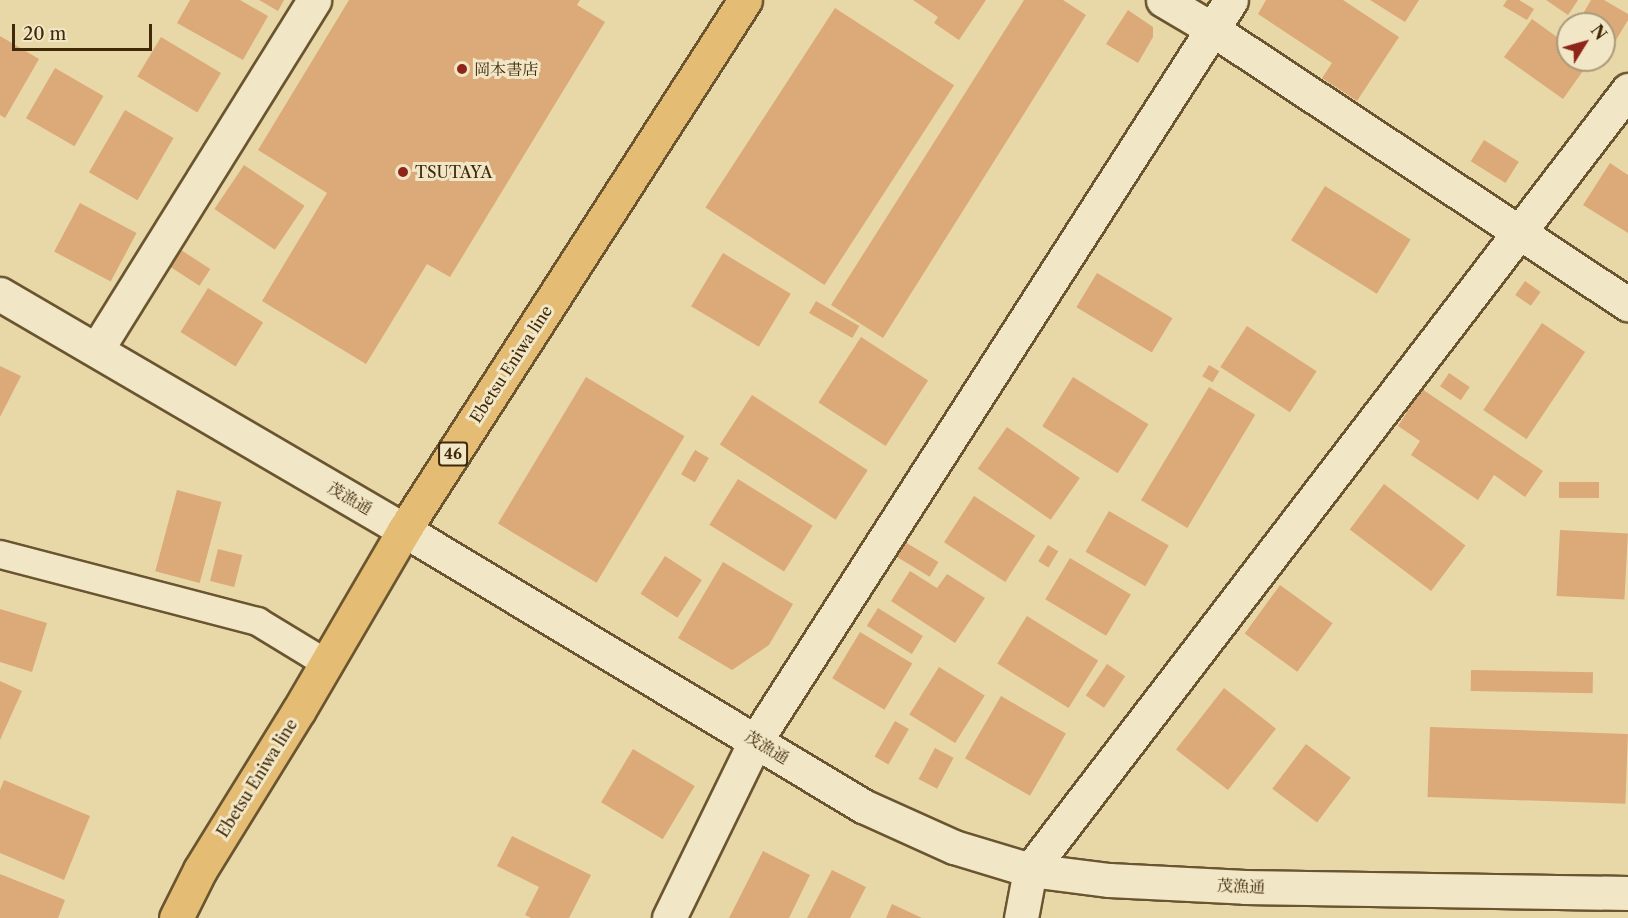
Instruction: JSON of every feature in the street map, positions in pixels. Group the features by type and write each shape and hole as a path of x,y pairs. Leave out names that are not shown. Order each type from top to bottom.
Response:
{"main road":[{"name":"Ebetsu Eniwa line","path":"176,918 200,870 404,530 745,0"}],"street":[{"path":"98,349 314,0"},
{"path":"1162,0 1212,29 1628,304"},
{"path":"669,918 756,740 1230,0"},
{"path":"1022,918 1030,870 1628,90"},
{"name":"茂漁通","path":"0,294 98,349 404,530 863,806 954,847 1030,870 1109,880 1245,887 1628,893"}],"lane":[{"path":"0,554 257,621 326,663"}],"building":[{"path":"190,0 240,0 268,16 243,60 177,23"},
{"path":"259,0 284,0 278,11"},
{"name":"TSUTAYA","path":"349,0 580,0 577,5 605,22 450,277 427,264 366,364 262,301 327,193 258,150"},
{"path":"913,0 986,0 959,40 934,23 938,17"},
{"path":"1024,0 1063,0 1086,15 883,338 831,305"},
{"path":"1266,0 1343,0 1399,37 1357,101 1322,78 1332,63 1258,14"},
{"path":"1370,0 1419,0 1405,22"},
{"path":"1507,0 1519,0 1534,9 1527,20 1503,6"},
{"path":"1546,0 1578,0 1570,12 1564,12"},
{"path":"1591,0 1604,0 1628,14 1628,20 1616,40 1616,12 1584,12"},
{"path":"835,8 954,85 824,285 705,208"},
{"path":"1128,10 1153,27 1153,37 1138,63 1106,44"},
{"path":"1532,19 1556,36 1556,72 1582,72 1563,99 1504,57"},
{"path":"0,36 39,59 5,118 0,115"},
{"path":"161,37 221,73 197,112 137,76"},
{"path":"55,68 103,96 74,146 26,118"},
{"path":"125,110 173,138 137,200 89,172"},
{"path":"1484,140 1519,162 1506,183 1471,161"},
{"path":"1610,163 1628,175 1628,233 1583,205"},
{"path":"244,165 305,206 275,250 214,209"},
{"path":"1325,186 1411,240 1377,294 1291,240"},
{"path":"80,203 137,233 111,282 54,252"},
{"path":"181,250 210,269 199,286 170,267"},
{"path":"723,253 791,294 759,347 691,306"},
{"path":"1097,273 1172,318 1152,353 1076,307"},
{"path":"1525,281 1541,292 1531,306 1515,295"},
{"path":"208,288 263,322 236,367 180,332"},
{"path":"816,301 859,326 852,338 809,313"},
{"path":"1542,323 1585,352 1526,439 1483,410"},
{"path":"1247,326 1317,371 1290,412 1220,367"},
{"path":"861,337 928,381 886,446 819,402"},
{"path":"1209,365 1219,371 1213,382 1202,376"},
{"path":"0,366 21,376 0,417"},
{"path":"1449,373 1470,387 1461,400 1440,386"},
{"path":"586,377 685,436 597,583 498,524"},
{"path":"1073,377 1148,424 1118,473 1042,426"},
{"path":"1209,387 1255,415 1187,528 1141,500"},
{"path":"1422,389 1543,471 1525,497 1494,475 1478,500 1411,455 1420,441 1398,426"},
{"path":"752,395 868,470 836,520 720,444"},
{"path":"1007,427 1080,478 1051,520 978,469"},
{"path":"695,450 709,458 695,482 681,474"},
{"path":"738,479 813,526 784,571 709,525"},
{"path":"1559,482 1599,482 1599,498 1559,498"},
{"path":"1384,484 1465,545 1431,591 1350,530"},
{"path":"177,490 221,502 200,583 155,571"},
{"path":"974,496 1035,536 1005,582 944,542"},
{"path":"1109,511 1169,546 1145,586 1086,552"},
{"path":"1560,530 1628,534 1624,599 1557,596"},
{"path":"905,542 938,562 930,577 896,557"},
{"path":"1048,545 1058,551 1049,567 1038,561"},
{"path":"218,549 242,555 234,587 210,581"},
{"path":"665,556 702,580 677,618 640,594"},
{"path":"1070,558 1131,595 1106,636 1045,599"},
{"path":"723,562 793,604 769,645 732,670 678,638"},
{"path":"910,571 937,588 947,574 985,598 955,643 891,601"},
{"path":"1280,585 1333,623 1297,672 1245,634"},
{"path":"878,608 923,636 912,654 867,626"},
{"path":"0,609 47,623 32,672 0,662"},
{"path":"1027,616 1098,661 1069,708 997,663"},
{"path":"860,632 912,663 884,710 832,678"},
{"path":"1107,664 1125,676 1104,708 1086,696"},
{"path":"939,667 985,696 955,743 909,714"},
{"path":"1471,670 1593,672 1593,693 1471,691"},
{"path":"0,681 22,691 0,740"},
{"path":"1224,688 1276,729 1228,790 1176,749"},
{"path":"1001,696 1066,734 1030,796 965,758"},
{"path":"895,721 909,729 888,765 874,757"},
{"path":"1430,727 1628,734 1625,804 1428,797"},
{"path":"1306,744 1351,778 1317,822 1272,789"},
{"path":"935,748 954,758 937,789 919,779"},
{"path":"633,749 695,786 663,839 601,802"},
{"path":"4,780 90,816 64,880 0,853 0,790"},
{"path":"512,836 591,875 569,918 531,918 525,915 539,887 497,866"},
{"path":"763,851 810,875 789,918 729,918"},
{"path":"832,870 866,887 850,918 807,918"},
{"path":"0,874 65,900 58,918 0,918"},
{"path":"892,904 922,918 886,918"}],"place":[{"name":"岡本書店","path":"462,69"},
{"name":"TSUTAYA","path":"403,172"}]}
